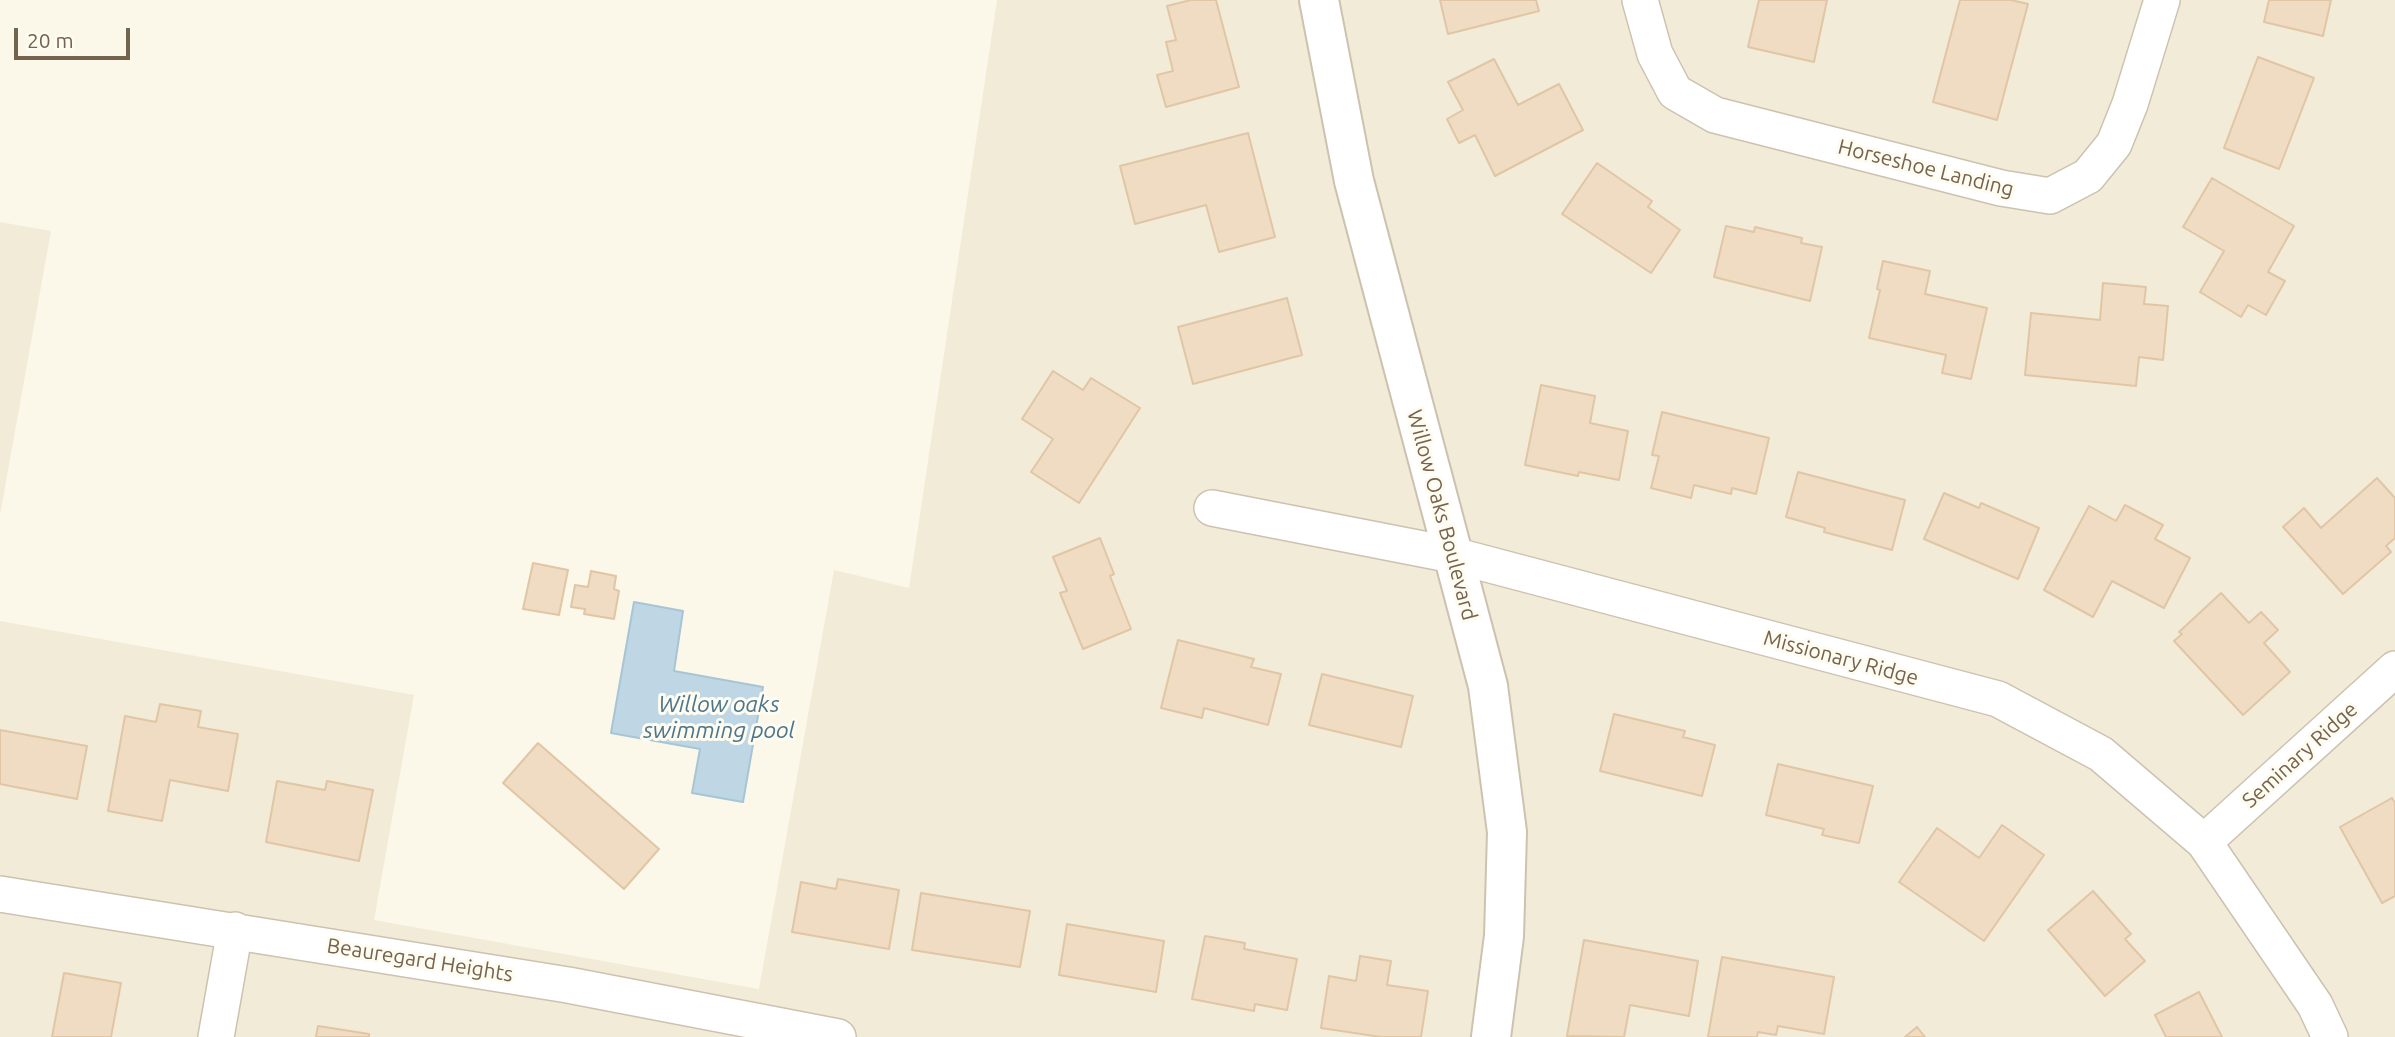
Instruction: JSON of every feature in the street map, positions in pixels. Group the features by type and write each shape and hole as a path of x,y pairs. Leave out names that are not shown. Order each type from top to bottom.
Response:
{"street":[{"name":"Willow Oaks Boulevard","path":"1319,0 1354,181 1488,686 1507,832 1504,936 1490,1037"},
{"name":"Horseshoe Landing","path":"1640,0 1655,54 1675,92 1716,115 2001,188 2050,196 2088,176 2114,144 2130,104 2162,0"},
{"name":"Missionary Ridge","path":"1212,508 1453,555 1997,699 2101,754 2204,842 2315,1005 2330,1037"},
{"name":"Seminary Ridge","path":"2204,842 2395,669"},
{"name":"Beauregard Heights","path":"0,894 568,985 781,1032 838,1037"},
{"path":"216,1037 235,930"}],"shaded area":[{"path":"997,0 2395,0 2395,1037 0,1037 0,621 414,695 374,920 759,989 834,570 909,588"},
{"path":"0,222 51,231 0,515"}],"water":[{"name":"Willow oaks swimming pool","path":"634,602 683,611 674,671 763,687 743,802 692,793 700,749 611,733"}],"building":[{"path":"1191,0 1216,0 1239,87 1166,107 1157,75 1173,71 1166,42 1176,40 1167,6"},
{"path":"1440,0 1536,0 1539,11 1448,34"},
{"path":"1759,0 1827,0 1814,62 1748,47"},
{"path":"1960,0 2011,0 2028,4 1997,120 1933,102"},
{"path":"2269,0 2331,0 2323,36 2264,22"},
{"path":"2258,57 2314,78 2279,169 2224,148"},
{"path":"1494,59 1518,105 1559,84 1583,130 1495,176 1475,135 1459,143 1447,119 1463,110 1448,82"},
{"path":"1248,133 1275,237 1219,252 1206,205 1135,224 1120,166"},
{"path":"1597,163 1652,201 1648,207 1680,230 1651,273 1562,214"},
{"path":"2212,178 2294,226 2268,272 2285,281 2266,315 2248,305 2241,317 2200,292 2224,251 2183,227"},
{"path":"1726,226 1754,232 1755,227 1802,238 1801,243 1822,247 1810,301 1714,277"},
{"path":"1883,261 1930,271 1925,294 1987,308 1971,379 1942,373 1946,355 1869,338 1880,290 1877,289"},
{"path":"2103,283 2146,287 2144,304 2168,306 2163,360 2139,357 2136,386 2025,375 2031,313 2100,320"},
{"path":"1287,298 1302,355 1193,384 1178,327"},
{"path":"1053,371 1083,390 1091,378 1140,408 1079,503 1031,472 1053,439 1022,419"},
{"path":"1541,385 1595,396 1590,423 1628,431 1619,480 1579,472 1578,476 1525,465"},
{"path":"1662,412 1769,438 1756,494 1732,488 1731,494 1694,485 1691,498 1651,488 1659,456 1652,455"},
{"path":"1798,472 1905,500 1892,550 1824,532 1825,528 1786,517"},
{"path":"2377,478 2395,498 2395,538 2386,546 2391,552 2343,594 2283,527 2304,508 2321,528"},
{"path":"1944,493 1979,508 1981,503 2039,528 2018,579 1924,539"},
{"path":"2125,505 2163,525 2155,539 2190,558 2164,608 2112,581 2093,617 2044,590 2089,506 2116,521"},
{"path":"1100,538 1114,574 1110,576 1131,629 1083,649 1060,593 1067,591 1053,557"},
{"path":"533,563 568,570 559,615 523,609"},
{"path":"591,571 616,576 614,589 619,591 614,619 584,614 585,609 571,607 575,585 588,587"},
{"path":"2221,593 2249,623 2261,612 2278,630 2264,643 2290,672 2243,715 2174,641 2182,634 2179,632"},
{"path":"1178,640 1254,659 1251,667 1281,674 1268,725 1204,708 1202,718 1161,708"},
{"path":"1322,674 1413,696 1401,747 1309,725"},
{"path":"160,704 201,711 198,727 238,734 228,791 170,780 162,821 108,811 125,716 156,722"},
{"path":"1614,714 1685,731 1683,737 1715,745 1702,796 1600,771"},
{"path":"0,730 87,746 77,799 0,784"},
{"path":"538,743 659,849 624,889 503,783"},
{"path":"1778,764 1873,786 1859,843 1822,835 1824,829 1766,815"},
{"path":"277,781 325,790 327,781 373,790 359,861 266,842"},
{"path":"2392,798 2395,803 2395,896 2382,903 2340,827"},
{"path":"2002,825 2044,855 1984,941 1899,882 1937,828 1979,858"},
{"path":"838,879 899,890 889,949 792,932 801,882 836,889"},
{"path":"2093,891 2131,934 2125,939 2145,961 2105,996 2048,930"},
{"path":"921,893 1030,911 1020,967 912,950"},
{"path":"1067,924 1164,941 1156,992 1059,975"},
{"path":"1205,936 1245,943 1244,949 1297,959 1287,1010 1255,1004 1254,1011 1192,999"},
{"path":"1584,940 1698,961 1689,1016 1630,1005 1624,1037 1567,1036"},
{"path":"1360,956 1391,961 1387,985 1428,991 1421,1037 1381,1037 1321,1028 1329,976 1356,981"},
{"path":"1722,957 1834,977 1824,1034 1778,1026 1776,1035 1758,1032 1757,1037 1708,1037"},
{"path":"64,973 121,983 111,1037 52,1037"},
{"path":"2199,992 2222,1037 2166,1037 2155,1015"},
{"path":"318,1026 369,1034 369,1037 316,1037"},
{"path":"1917,1027 1925,1037 1905,1037"}]}
